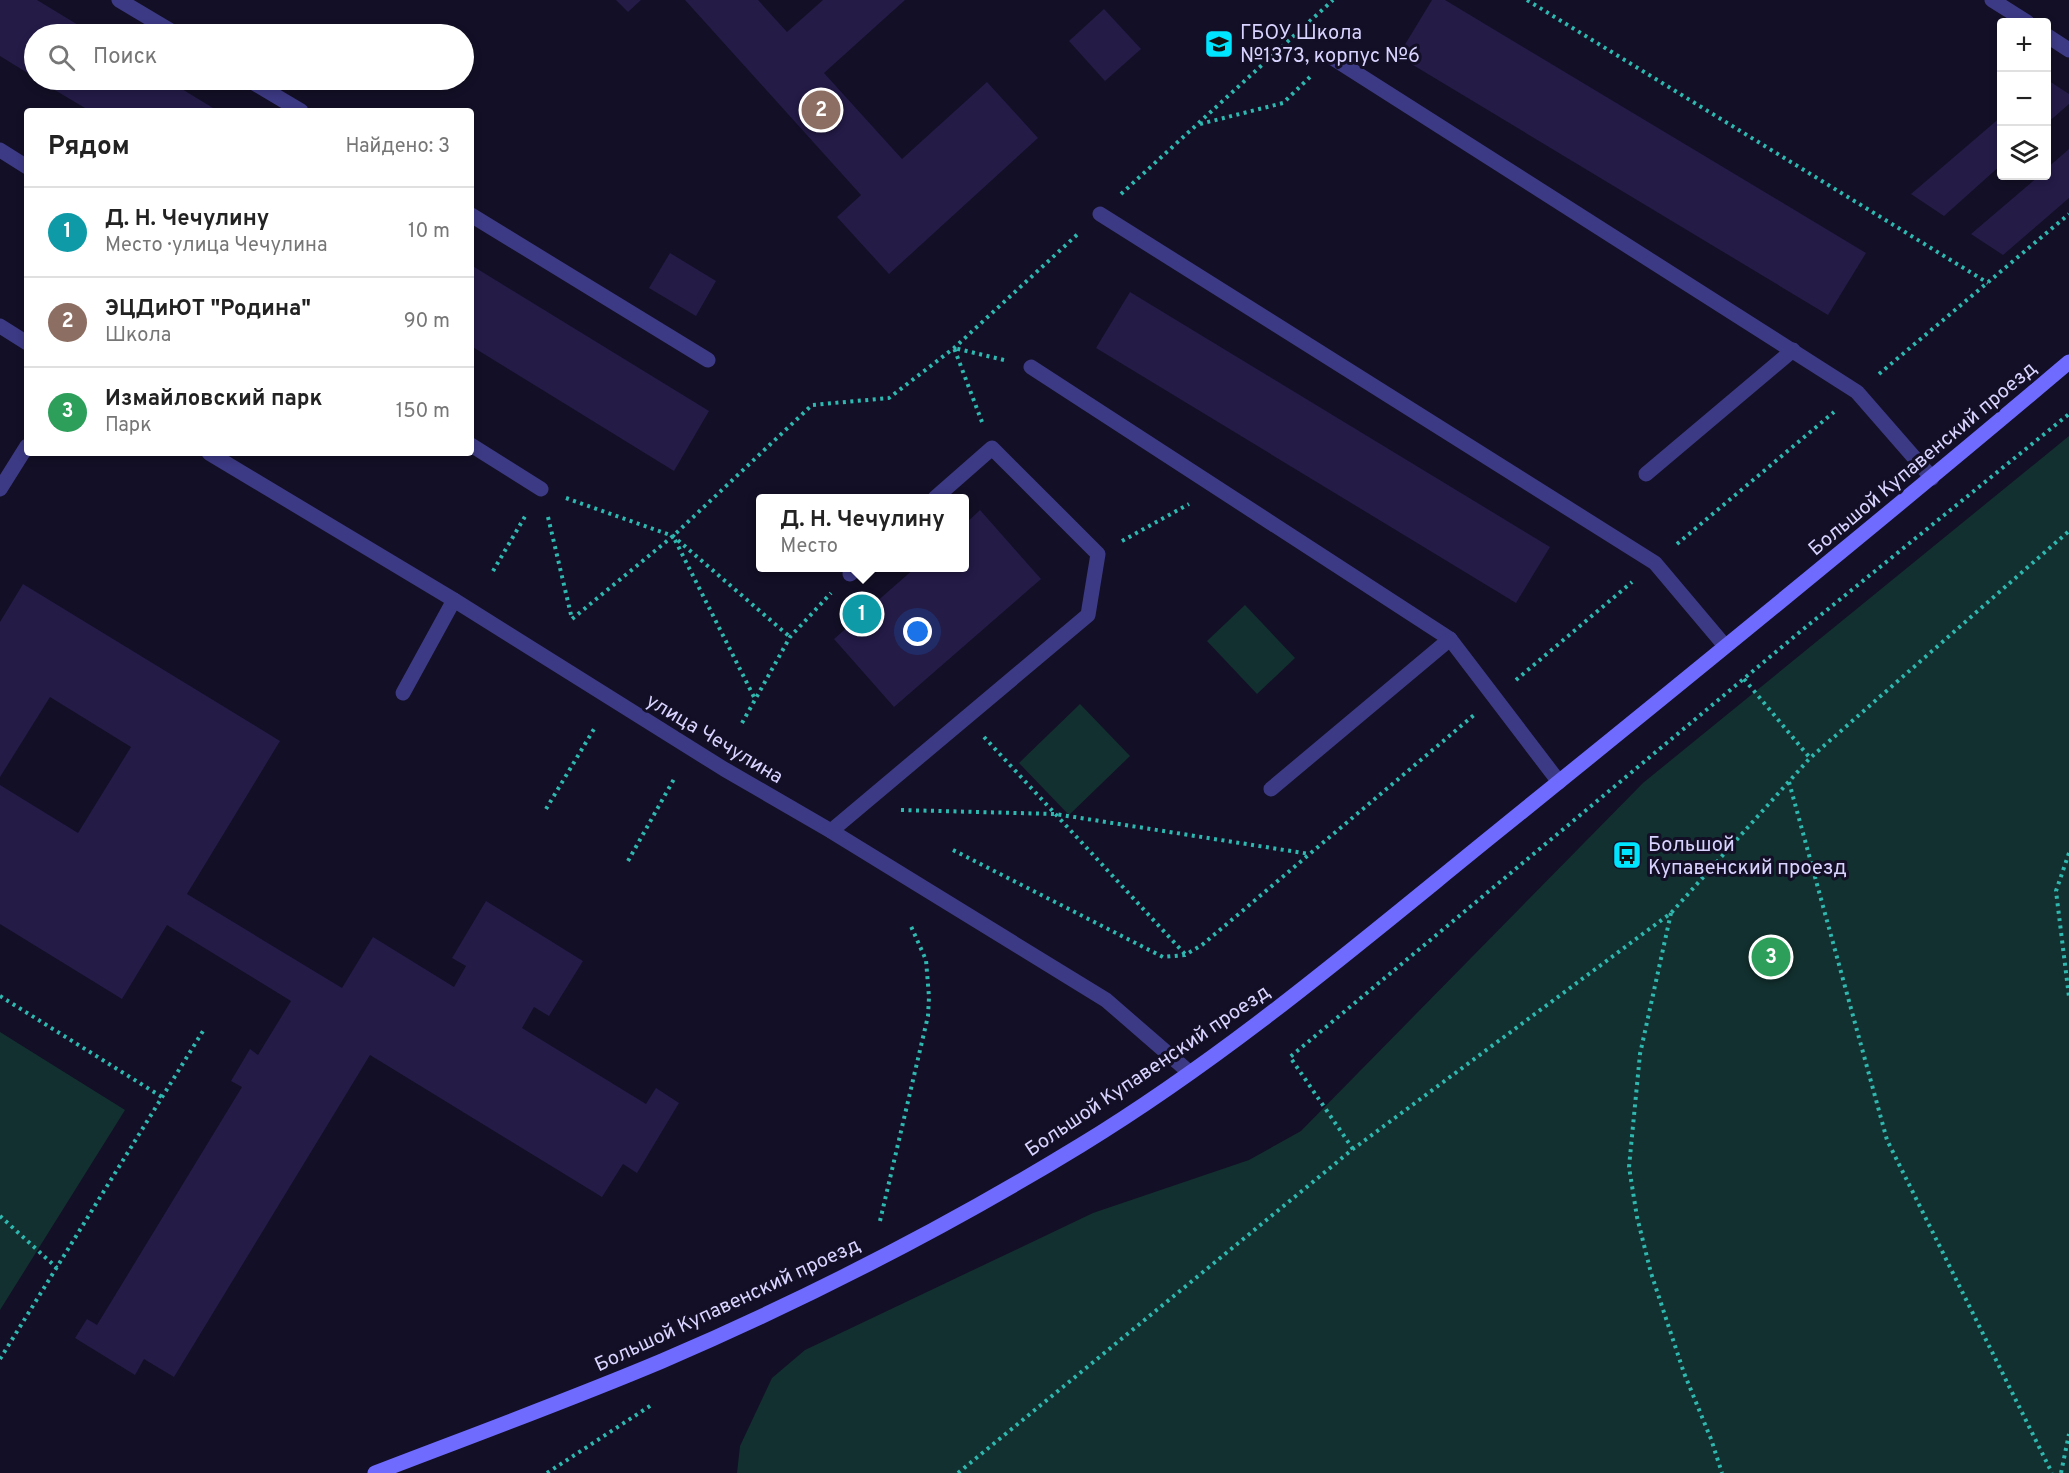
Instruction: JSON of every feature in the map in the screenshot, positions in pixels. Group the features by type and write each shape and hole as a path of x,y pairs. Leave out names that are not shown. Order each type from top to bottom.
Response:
{"main road":[{"name":"Большой Купавенский проезд","path":"381,1472 632,1373 800,1298 963,1214 1084,1143 1262,1022 1932,478 2069,363"}],"street":[{"path":"119,0 159,24"},
{"path":"1992,0 2021,18"},
{"path":"2051,39 2069,50"},
{"path":"1331,57 1857,392 1932,478"},
{"path":"266,90 296,108"},
{"path":"0,150 24,165"},
{"path":"1100,214 1655,563 1725,646"},
{"path":"474,217 708,360"},
{"path":"0,327 24,341"},
{"path":"1646,474 1793,350"},
{"path":"1031,367 1450,639 1559,782"},
{"path":"474,447 541,489"},
{"path":"831,831 1088,615 1098,554 992,448 940,494"},
{"path":"0,489 24,451"},
{"name":"улица Чечулина","path":"214,456 454,600 724,769 831,831 1106,1000 1190,1072"},
{"path":"403,693 454,600"},
{"path":"1271,789 1450,639"}],"path":[{"path":"541,489 572,619 673,536 812,405 889,398 954,348 1333,0"},
{"path":"1527,0 1988,283"},
{"path":"1296,34 1305,40"},
{"path":"1197,124 1283,103 1331,57"},
{"path":"953,850 1163,957 1185,955 1202,945 2069,214"},
{"path":"954,348 1031,367"},
{"path":"954,348 992,448"},
{"path":"1353,1149 1290,1057 1744,679 2069,414"},
{"path":"1098,554 1217,488"},
{"path":"541,489 673,536 790,637"},
{"path":"493,571 541,489"},
{"path":"958,1473 1353,1149 1671,913 1810,758 2069,531"},
{"path":"673,536 755,700"},
{"path":"742,723 790,637 853,572"},
{"path":"1744,679 1810,758"},
{"path":"966,717 1185,955"},
{"path":"546,809 594,729"},
{"path":"628,861 674,779"},
{"path":"1789,781 1887,1140 2052,1473"},
{"path":"897,810 1055,814 1310,854"},
{"path":"2069,853 2056,891 2069,997"},
{"path":"1671,913 1640,1054 1629,1167 1637,1217 1651,1273 1684,1373 1722,1473"},
{"path":"880,1221 928,1016 926,960 910,924"},
{"path":"0,996 162,1097"},
{"path":"0,1359 203,1031"},
{"path":"0,1216 57,1268"},
{"path":"547,1473 653,1404"},
{"path":"2061,1473 2069,1434"}],"green space":[{"path":"2069,436 2069,1473 737,1473 740,1446 772,1378 805,1350 1093,1213 1249,1160 1301,1131 1643,783"},
{"path":"1245,605 1295,658 1257,694 1207,641"},
{"path":"1080,704 1130,756 1069,815 1019,763"},
{"path":"0,1032 125,1110 0,1310"}],"building":[{"path":"0,0 37,0 77,24 24,24 24,71 0,56"},
{"path":"616,0 641,0 628,12"},
{"path":"685,0 758,0 787,32 823,0 905,0 824,73 902,159 987,82 1038,138 889,274 837,217 861,195"},
{"path":"1432,0 1445,0 1866,253 1828,315 1398,56"},
{"path":"1104,9 1141,49 1105,81 1069,41"},
{"path":"2051,82 2069,94 2069,104 2051,120"},
{"path":"55,90 183,90 213,108 85,108"},
{"path":"1997,120 1997,168 1944,216 1911,194"},
{"path":"2069,149 2069,198 2003,255 1971,234 2034,180 2051,180 2051,165"},
{"path":"670,253 716,281 696,316 649,288"},
{"path":"474,267 709,411 674,471 474,348"},
{"path":"1130,292 1550,547 1516,603 1096,348"},
{"path":"980,510 1041,579 894,707 834,639 910,572 969,572 969,520"},
{"path":"23,584 280,741 187,894 342,988 373,937 454,987 466,966 452,958 486,901 583,961 549,1016 534,1007 522,1028 646,1104 656,1088 679,1103 637,1173 623,1164 602,1197 370,1055 174,1377 144,1359 135,1375 75,1338 87,1319 97,1325 242,1087 231,1081 250,1049 258,1055 291,1001 167,925 122,999 0,924 0,785 78,833 131,747 50,697 0,777 0,622"}],"place":[{"name":"ГБОУ Школа №1373, корпус №6","path":"1219,44"},
{"name":"ЭЦДиЮТ \"Родина\"","path":"821,110"},
{"name":"Д. Н. Чечулину","path":"862,614"},
{"name":"Большой Купавенский проезд","path":"1627,855"},
{"name":"Измайловский парк","path":"1771,957"}]}
